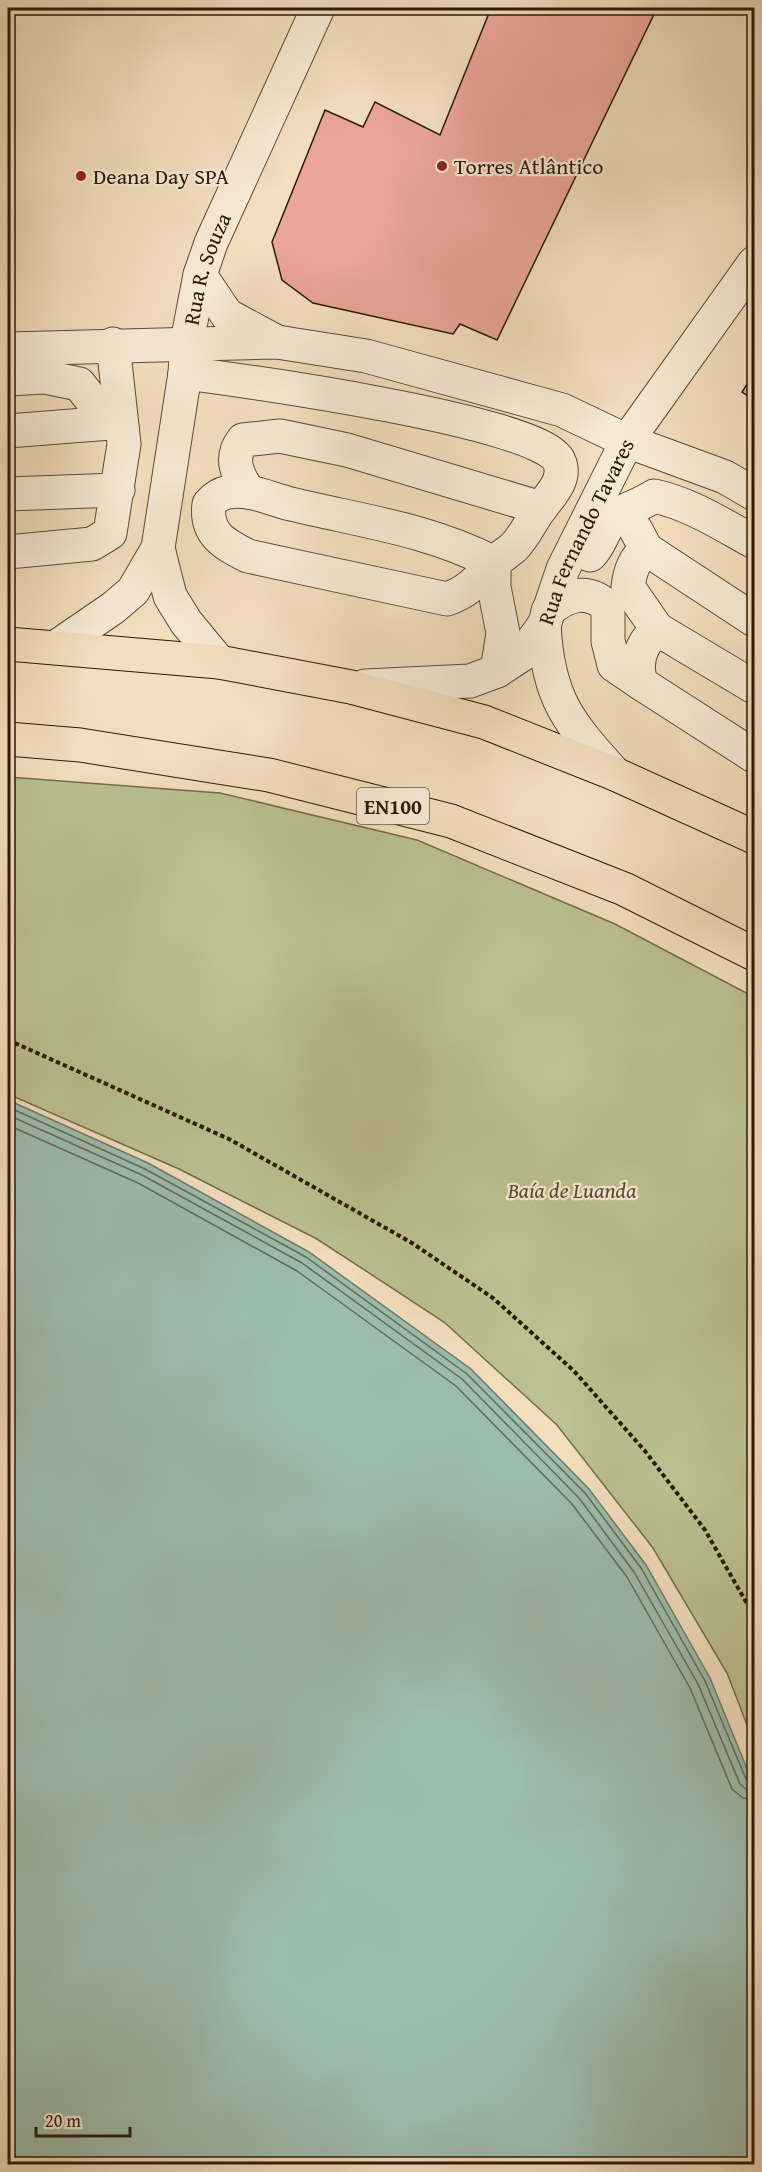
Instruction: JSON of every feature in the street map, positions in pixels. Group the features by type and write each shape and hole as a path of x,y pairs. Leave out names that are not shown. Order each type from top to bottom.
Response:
{"main road":[{"path":"8,644 219,662 351,687 484,723 615,774 754,837"},
{"name":"EN100","path":"8,739 80,745 269,775 451,821 624,889 754,954"}],"street":[{"name":"Rua R. Souza","path":"158,548 200,274 211,243 318,8"},
{"name":"Rua Fernando Tavares","path":"351,687 470,681 496,671 523,654 546,618 563,569 627,441 754,263"},
{"path":"200,274 227,315 277,342"},
{"path":"186,358 277,342 366,356 497,390 562,410 627,441 725,477 754,494"},
{"path":"114,344 116,426"},
{"path":"8,349 114,344 186,358 278,385 404,407 513,436 542,447 554,453 560,462 559,479 554,492 515,545 473,586 447,599 248,556 220,541 210,527 207,517 208,504 216,496 228,492 249,492 290,504 385,523 472,551 494,563"},
{"path":"8,379 45,377 78,384 116,426 124,444 110,533 92,544 8,552"},
{"path":"8,431 116,426"},
{"path":"249,492 240,479 235,463 237,448 243,440 270,435 377,458 541,508"},
{"path":"8,494 118,490"},
{"path":"563,569 581,562 595,551 612,519 625,509 639,507 654,496 675,501 754,542"},
{"path":"639,507 636,530 646,549 754,620"},
{"path":"56,647 133,591 158,548"},
{"path":"158,548 170,597 186,622 219,662"},
{"path":"646,549 636,558 628,587 657,629 754,687"},
{"path":"494,563 494,587 502,633 496,671"},
{"path":"615,774 574,728 566,715 549,671 546,618 560,600 584,594 598,597 608,607 608,641 614,665 754,756"},
{"path":"642,684 638,675 639,655 657,629"}],"path":[{"path":"8,1040 230,1139 412,1243 493,1298 574,1371 645,1451 705,1530 754,1616"}],"green space":[{"name":"Baía de Luanda","path":"8,777 220,793 417,840 615,924 754,997 754,1743 727,1673 653,1548 557,1425 444,1322 317,1239 179,1169 8,1094"}],"water":[{"path":"8,1100 148,1163 309,1252 471,1369 589,1489 646,1565 710,1678 754,1786 754,2164 8,2164"}],"building":[{"name":"Torres Atlântico","path":"491,8 657,8 497,340 460,324 453,334 313,303 282,280 272,242 325,110 363,127 375,102 440,135"},
{"path":"754,373 754,400 742,392"}],"place":[{"name":"Torres Atlântico","path":"442,166"},
{"name":"Deana Day SPA","path":"81,176"}]}
